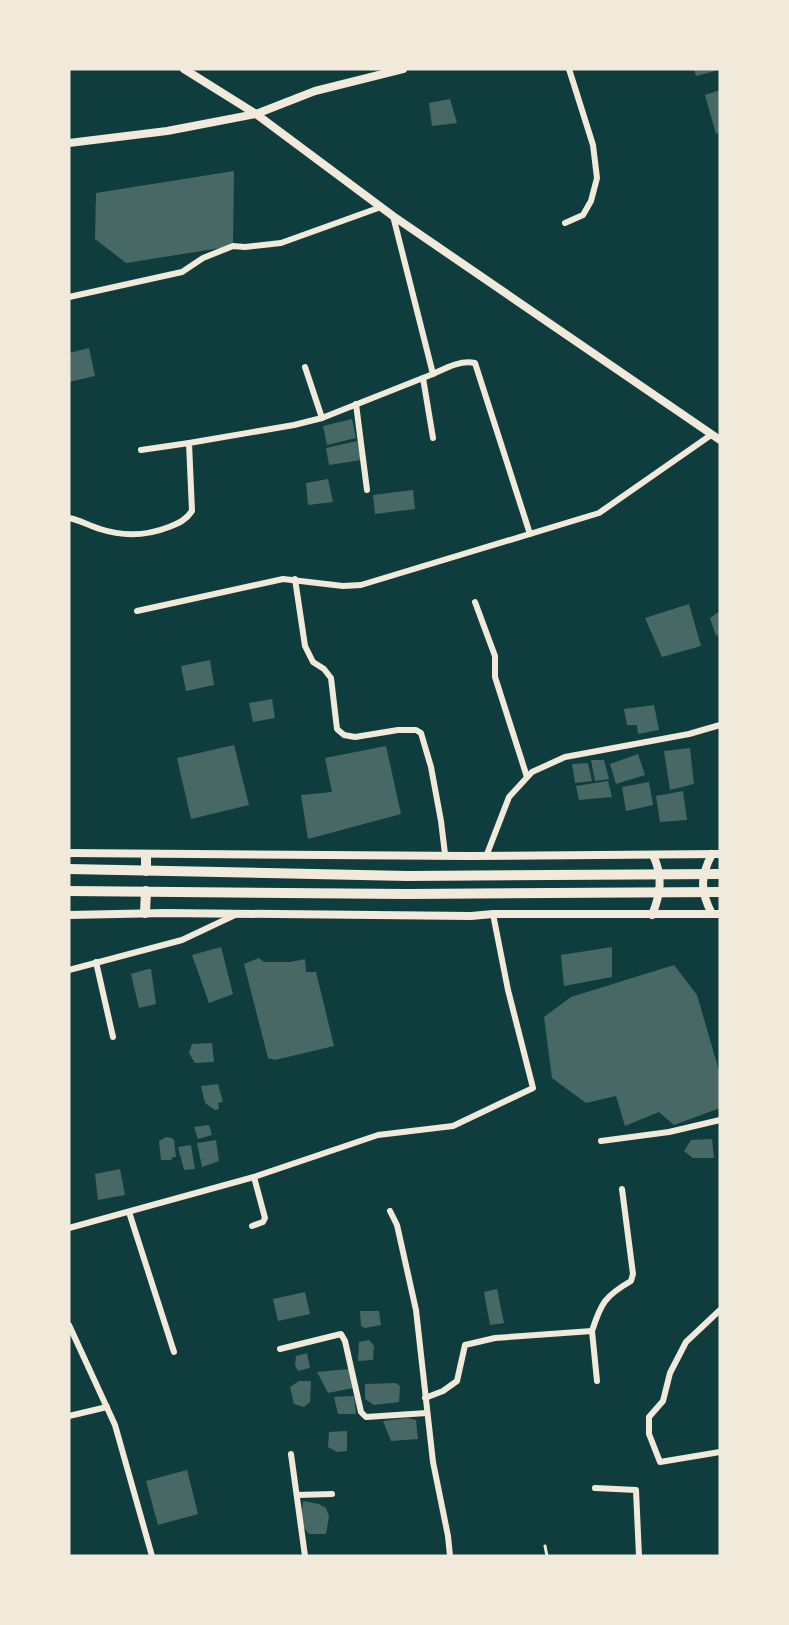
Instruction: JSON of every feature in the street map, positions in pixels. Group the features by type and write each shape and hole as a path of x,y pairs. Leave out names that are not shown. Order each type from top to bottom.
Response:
{"highway":[{"path":"146,855 146,871"},
{"path":"69,869 408,876 720,874"},
{"path":"69,891 395,894 720,892"},
{"path":"145,913 146,891"}],"street":[{"path":"184,69 197,74 256,114 393,216 720,440"},
{"path":"69,143 166,131 256,114 315,91 403,69"},
{"path":"565,223 583,215 591,201 597,178 593,145 569,69"},
{"path":"69,297 182,272 203,258 233,246 244,248 281,243 381,207"},
{"path":"393,216 433,374"},
{"path":"141,450 294,425 322,418 449,366 475,363 530,534"},
{"path":"305,367 322,418"},
{"path":"423,378 433,438"},
{"path":"356,404 367,490"},
{"path":"138,611 283,579 343,586 361,585 599,513 711,435"},
{"path":"69,518 99,529 136,535 162,530 182,521 192,511 189,443"},
{"path":"295,579 305,646 313,662 324,669 331,678 337,729 344,735 355,737 398,730 416,730 421,733 431,767 445,854"},
{"path":"475,602 495,656 495,676 528,777"},
{"path":"487,854 509,797 532,772 565,757 689,734 720,725"},
{"path":"69,853 146,855 716,854"},
{"path":"716,854 703,871 703,898 716,914"},
{"path":"652,915 658,900 660,869 653,855"},
{"path":"69,915 145,913 471,916 493,914 716,914"},
{"path":"69,970 182,940 239,914"},
{"path":"69,1228 254,1176 378,1135 453,1126 533,1088 508,990 493,914"},
{"path":"96,963 113,1037"},
{"path":"601,1141 669,1132 720,1120"},
{"path":"252,1226 263,1222 265,1218 254,1176"},
{"path":"597,1381 592,1330 599,1308 605,1298 631,1281 633,1274 622,1189"},
{"path":"390,1211 397,1225 416,1310 427,1413 450,1556"},
{"path":"129,1212 174,1352"},
{"path":"720,1310 686,1342 670,1373 663,1401 649,1417 649,1434 660,1462 720,1452"},
{"path":"69,1325 115,1425 152,1556"},
{"path":"425,1398 443,1391 457,1381 465,1345 470,1342 592,1330"},
{"path":"279,1349 341,1334 345,1341 361,1412 366,1418 427,1413"},
{"path":"69,1416 107,1407"},
{"path":"291,1454 305,1556"},
{"path":"595,1488 636,1490 639,1556"},
{"path":"297,1495 332,1494"}],"lane":[{"path":"545,1546 547,1556"}],"building":[{"path":"694,69 718,69 719,70 696,76"},
{"path":"720,90 720,132 716,134 705,95"},
{"path":"450,99 457,123 432,126 429,103"},
{"path":"234,171 233,246 126,263 95,239 96,193"},
{"path":"89,348 95,376 69,382 69,353"},
{"path":"352,419 356,438 327,445 323,426"},
{"path":"357,441 361,460 329,465 326,448"},
{"path":"328,479 333,502 308,505 306,483"},
{"path":"413,490 415,509 375,514 373,495"},
{"path":"689,604 701,646 662,657 645,618"},
{"path":"720,611 720,634 716,636 710,618"},
{"path":"210,660 214,685 186,691 181,666"},
{"path":"272,699 275,718 253,722 249,703"},
{"path":"654,705 659,730 638,734 637,725 627,725 624,709"},
{"path":"234,745 249,805 191,819 177,758"},
{"path":"386,746 401,814 308,839 301,795 332,792 325,758"},
{"path":"690,748 694,784 670,790 664,751"},
{"path":"638,754 645,775 616,784 610,764"},
{"path":"591,760 604,760 609,779 595,781"},
{"path":"588,763 592,781 575,783 572,764"},
{"path":"608,781 612,797 579,800 576,786"},
{"path":"649,782 653,805 626,811 622,787"},
{"path":"683,791 687,820 660,822 656,796"},
{"path":"221,947 233,994 209,1003 192,955"},
{"path":"612,947 612,977 564,986 561,955"},
{"path":"259,958 264,962 291,962 305,959 306,972 316,972 334,1046 275,1060 268,1058 244,964"},
{"path":"674,965 697,995 720,1074 720,1108 674,1125 659,1112 625,1126 616,1096 586,1103 552,1078 544,1017 571,997"},
{"path":"151,969 156,1004 139,1008 131,974"},
{"path":"212,1043 214,1062 195,1063 189,1053 192,1044"},
{"path":"218,1084 223,1102 218,1103 219,1109 215,1110 205,1103 201,1086"},
{"path":"209,1125 212,1135 198,1139 194,1127"},
{"path":"166,1137 174,1140 176,1157 171,1160 161,1160 159,1141"},
{"path":"712,1139 714,1158 693,1158 684,1151 691,1140"},
{"path":"216,1140 219,1161 202,1167 197,1143"},
{"path":"191,1145 195,1169 184,1170 178,1147"},
{"path":"120,1169 125,1195 98,1200 95,1174"},
{"path":"497,1289 504,1323 490,1325 484,1292"},
{"path":"305,1292 310,1314 278,1321 273,1299"},
{"path":"360,1311 379,1311 381,1325 365,1328 361,1326"},
{"path":"369,1340 374,1346 373,1360 358,1361 359,1342"},
{"path":"307,1353 310,1368 298,1371 295,1365 296,1356"},
{"path":"349,1369 353,1388 328,1393 317,1372"},
{"path":"299,1381 311,1381 310,1402 304,1407 294,1404 290,1387"},
{"path":"396,1383 400,1386 399,1402 374,1405 365,1399 365,1384"},
{"path":"354,1396 356,1414 338,1414 334,1397"},
{"path":"407,1418 416,1420 418,1439 391,1441 383,1421"},
{"path":"347,1431 347,1451 337,1452 328,1447 329,1432"},
{"path":"187,1470 198,1514 158,1525 146,1481"},
{"path":"303,1501 326,1508 329,1516 326,1534 309,1534 301,1524"}]}
